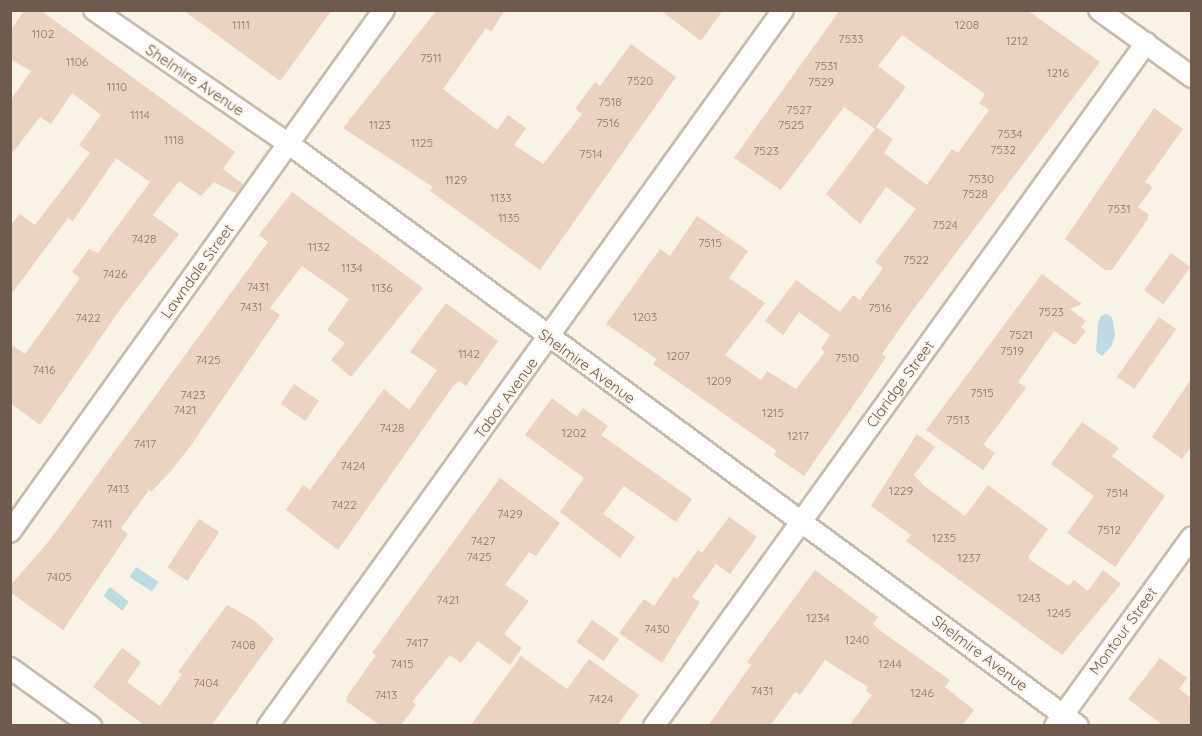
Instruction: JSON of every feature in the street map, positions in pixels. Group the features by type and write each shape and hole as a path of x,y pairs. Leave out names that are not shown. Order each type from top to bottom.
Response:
{"street":[{"name":"Shelmire Avenue","path":"94,10 289,144 549,338 802,521 1065,722"},
{"name":"Lawndale Street","path":"10,532 384,10"},
{"name":"Tabor Avenue","path":"268,726 783,10"},
{"path":"1099,10 1191,77"},
{"name":"Claridge Street","path":"654,726 1146,43"},
{"name":"Montour Street","path":"1065,722 1191,537"},
{"path":"10,668 91,726"}],"water":[{"path":"1107,314 1112,317 1115,335 1111,347 1102,356 1096,351 1098,324 1101,316"},
{"path":"136,567 159,582 152,592 129,577"},
{"path":"110,587 129,602 122,610 103,596"}],"building":[{"path":"25,10 40,10 235,152 223,169 244,185 237,194 214,182 201,196 179,181 153,215 179,234 121,308 40,425 10,403 10,344 25,354 80,278 72,272 89,249 98,253 150,182 116,158 73,221 68,218 10,296 10,226 20,214 35,225 90,153 79,145 101,115 72,93 51,124 40,117 10,156 10,101 31,71 10,59 10,31"},
{"path":"183,10 332,10 280,81"},
{"path":"437,10 505,10 491,32 486,28 443,89 497,130 508,115 526,128 514,145 543,164 582,114 575,109 595,82 600,86 631,44 676,77 540,270 430,191 433,187 343,128"},
{"path":"660,10 723,10 701,41"},
{"path":"840,10 1027,10 1100,62 910,314 882,354 886,357 804,476 774,455 777,451 653,364 657,359 606,324 660,249 670,256 697,216 748,251 729,278 765,303 725,355 761,380 767,371 796,389 825,352 821,349 830,335 799,312 783,335 765,321 796,280 840,312 853,295 860,300 883,268 875,262 916,209 886,187 860,224 826,194 875,129 844,107 781,190 734,158","holes":["902,35 985,94 979,103 989,110 958,153 952,149 927,185 884,153 893,139 876,127 906,87 878,66"]},
{"path":"1154,108 1183,129 1145,182 1153,187 1138,207 1148,214 1148,219 1112,270 1105,270 1065,239"},
{"path":"292,192 423,288 351,377 331,360 345,343 327,330 349,299 302,266 270,308 280,315 189,448 151,492 149,490 121,528 128,534 63,630 10,592 10,586 49,541 268,242 259,235"},
{"path":"1171,253 1190,267 1163,304 1144,290"},
{"path":"1042,274 1082,304 1070,309 1086,321 1081,327 1086,331 1075,345 1054,331 1018,382 1026,388 983,445 995,453 983,470 926,430"},
{"path":"446,303 498,341 466,386 459,381 453,386 338,550 286,510 303,485 310,490 384,389 409,410 437,370 410,352"},
{"path":"1159,317 1176,329 1134,389 1117,377"},
{"path":"1191,379 1191,447 1182,459 1152,437"},
{"path":"294,384 319,401 305,421 281,404"},
{"path":"552,398 577,417 583,408 597,418 608,426 601,435 692,499 676,522 624,486 603,514 635,537 620,558 560,512 584,478 525,435"},
{"path":"1082,422 1119,448 1112,456 1165,496 1115,567 1067,533 1094,496 1051,464"},
{"path":"917,434 935,447 914,475 923,485 965,516 988,485 1048,529 1028,557 1030,560 1069,586 1074,580 1088,591 1103,570 1121,584 1062,655 906,541 911,535 871,506"},
{"path":"500,478 560,523 536,556 529,552 505,585 529,601 504,634 522,648 510,665 478,641 461,663 450,655 412,702 416,705 400,726 381,726 346,701 348,695 376,655 372,653"},
{"path":"729,517 757,537 730,574 716,564 692,597 700,602 662,663 619,633 644,599 654,606 674,577 677,579 698,550 702,553"},
{"path":"199,519 219,532 188,581 167,568"},
{"path":"815,570 878,617 873,624 882,632 950,680 945,687 974,710 962,726 849,726 872,695 866,691 868,687 825,660 800,695 795,692 770,726 708,726 751,665 747,662"},
{"path":"227,605 255,621 274,639 211,726 145,726 93,687 122,648 141,662 127,682 160,706 182,674 178,672"},
{"path":"592,620 619,639 604,661 577,642"},
{"path":"521,656 567,689 589,659 639,695 617,726 470,726"},
{"path":"1160,658 1187,678 1179,689 1191,698 1191,726 1164,726 1128,699"}]}
